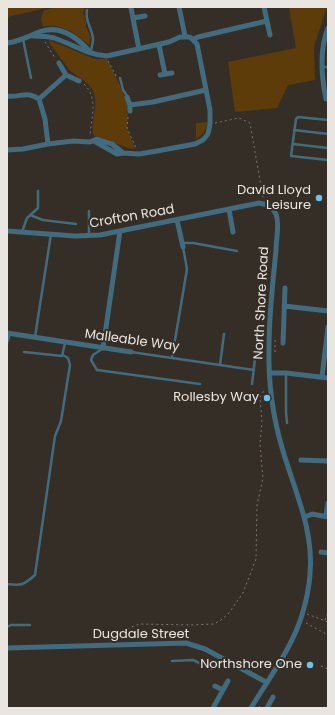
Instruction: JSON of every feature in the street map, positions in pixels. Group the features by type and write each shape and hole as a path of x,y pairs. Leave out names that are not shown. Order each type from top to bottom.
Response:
{"street":[{"path":"179,7 185,36"},
{"path":"264,7 270,35"},
{"path":"131,8 139,49"},
{"path":"133,18 145,16"},
{"path":"194,39 267,21"},
{"path":"327,101 321,67 323,43 328,28"},
{"path":"7,43 48,30 66,32 78,38 95,55 107,56 159,45 185,36 194,39 197,44 210,110 208,134 203,140 195,144 139,154 116,154 92,142 73,141 7,150"},
{"path":"32,36 54,38 83,51 91,52"},
{"path":"159,45 163,75 172,73"},
{"path":"59,63 66,75 79,81"},
{"path":"39,99 66,75"},
{"path":"130,105 153,102 206,90"},
{"path":"9,96 30,94 39,99 45,119 48,144"},
{"path":"127,97 130,105 130,111"},
{"name":"Crofton Road","path":"7,231 89,236 178,220 261,201"},
{"name":"North Shore Road","path":"251,708 294,634 303,613 311,557 305,517 282,449 275,417 270,374 269,348 277,221 276,214 272,208 261,201"},
{"path":"229,209 233,232"},
{"path":"178,220 182,245"},
{"path":"103,348 120,231"},
{"path":"283,343 285,288"},
{"path":"284,306 328,311"},
{"path":"322,377 326,362 328,327"},
{"name":"Malleable Way","path":"8,334 131,352"},
{"path":"270,374 286,373 328,378"},
{"path":"301,460 328,461"},
{"path":"305,517 312,514 327,516 328,503"},
{"path":"321,552 328,554"},
{"name":"Dugdale Street","path":"7,648 186,643 205,649 266,682"},
{"path":"213,708 228,681"},
{"path":"215,686 223,690"},
{"path":"267,708 273,697"}],"lane":[{"path":"86,10 88,26 93,37 91,52"},
{"path":"23,39 31,78"},
{"path":"321,67 328,67"},
{"path":"120,78 123,90 127,97"},
{"path":"328,116 327,120 296,119 291,156 328,160"},
{"path":"294,130 328,134"},
{"path":"293,144 328,148"},
{"path":"22,232 25,221 38,208 38,191"},
{"path":"89,211 89,236"},
{"path":"30,215 44,220 76,224"},
{"path":"35,338 51,234"},
{"path":"172,358 187,269 182,245 193,243 217,249 237,251"},
{"path":"7,343 8,334"},
{"path":"220,365 224,334"},
{"path":"63,355 65,342"},
{"path":"103,348 93,355 91,360 97,370 200,384"},
{"path":"7,584 20,586 35,576 55,436 61,421 70,365 68,358 63,355 60,356 24,352"},
{"name":"Malleable Way","path":"131,352 254,370"},
{"path":"252,384 255,358"},
{"path":"286,373 287,423"},
{"path":"7,627 11,625 30,625"},
{"path":"172,661 193,660 212,669 216,667 221,657"}],"path":[{"path":"44,36 45,42 59,63"},
{"path":"79,81 87,88 94,102 92,142"},
{"path":"130,111 127,128 136,150"},
{"path":"210,124 239,118 250,124 261,201"},
{"path":"114,642 120,635 131,627 140,624 190,626 214,624 228,614 243,593 256,559 257,504 263,478 260,444 262,422 260,397 267,386 271,383"},
{"path":"325,620 328,612"},
{"path":"303,613 328,622"},
{"path":"300,620 328,635"},
{"path":"321,666 328,669"}],"shaded area":[{"path":"7,7 51,7 7,17"},
{"path":"58,7 85,7 83,13 86,21 86,27 91,38 89,45 71,31 56,26 43,26 41,19 44,10"},
{"path":"289,7 327,7 314,46 315,80 288,85 277,108 235,112 228,62 296,48"},
{"path":"49,40 95,59 107,59 126,101 128,108 127,128 135,149 94,136 94,93 89,85 69,69 50,44"},
{"path":"208,122 204,133 196,139 196,123"}],"place":[{"name":"David Lloyd Leisure","path":"319,198"},
{"name":"Rollesby Way","path":"267,398"},
{"name":"Northshore One","path":"310,665"}]}
